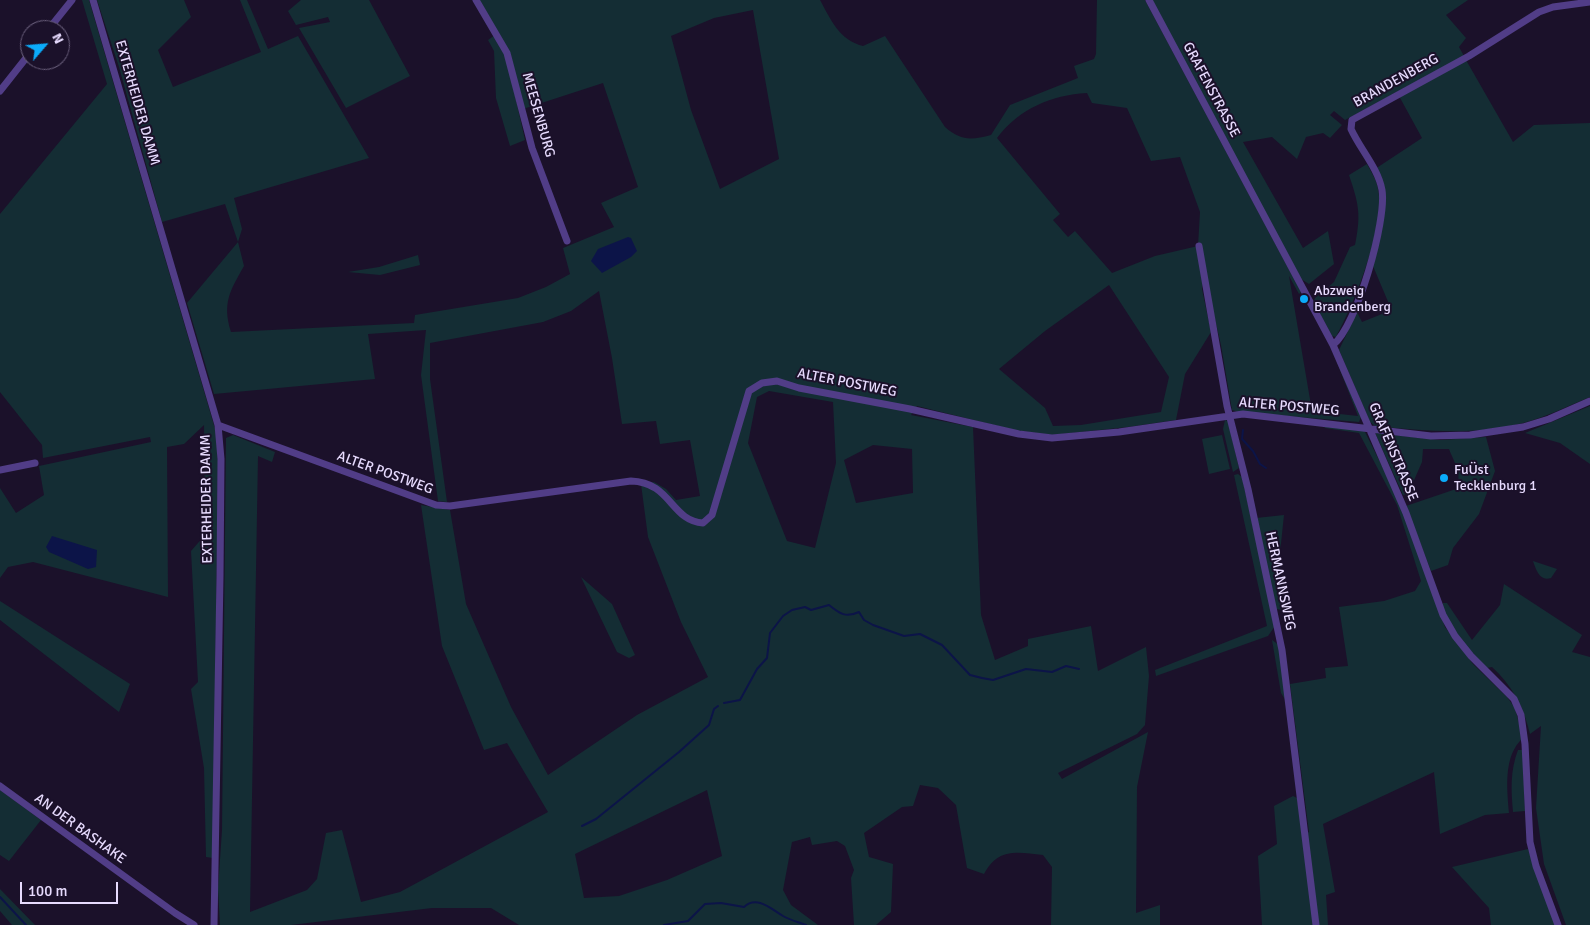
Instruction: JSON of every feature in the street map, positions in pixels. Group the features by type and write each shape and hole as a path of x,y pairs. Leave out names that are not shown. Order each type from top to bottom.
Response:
{"street":[{"path":"56,20 72,0"},
{"name":"EXTERHEIDER DAMM","path":"94,0 218,425 221,459 221,538 214,925"},
{"name":"MEESENBURG","path":"476,0 507,53 532,148 566,241"},
{"name":"GRAFENSTRASSE","path":"1149,0 1333,345 1406,513 1443,616 1455,636 1471,656 1514,699 1521,715 1525,744 1530,842 1536,866 1558,925"},
{"name":"BRANDENBERG","path":"1333,345 1340,340 1358,304 1369,270 1383,199 1378,178 1351,129 1352,120 1469,56 1540,12 1553,7 1590,2"},
{"path":"0,91 20,66"},
{"name":"HERMANNSWEG","path":"1199,246 1230,416 1282,650 1316,925"},
{"name":"ALTER POSTWEG","path":"218,425 436,505 450,506 631,481 643,481 663,492 689,520 703,524 712,515 749,391 762,383 777,381 799,388 910,408 1018,434 1052,438 1119,432 1243,414 1368,427 1431,436 1470,435 1523,427 1549,419 1590,401"},
{"path":"0,470 34,463"},
{"name":"AN DER BASHAKE","path":"0,786 136,886 194,925"}],"shaded area":[{"path":"82,0 89,0 216,432 218,461 213,858 206,857 204,768 191,689 198,682 191,551 205,535 204,425 184,444 167,447 168,597 33,562 8,567 0,578 0,488 16,513 44,495 39,466 151,442 150,437 43,458 42,445 0,392 0,214 107,84"},
{"path":"97,0 184,0 191,17 158,50 173,87 261,52 240,0 247,0 268,49 298,36 369,158 234,198 242,229 238,242 225,204 162,222 119,67"},
{"path":"301,0 369,0 410,76 346,108 299,28 330,22 328,17 296,25 288,11"},
{"path":"479,0 820,0 837,28 855,43 863,46 885,36 945,127 961,137 978,138 991,135 1010,105 1078,78 1074,66 1094,59 1096,54 1097,0 1145,0 1301,292 1299,294 1289,276 1312,411 1358,416 1333,352 1361,417 1359,422 1232,410 1221,345 1204,273 1202,289 1211,332 1185,374 1176,420 1052,435 1014,430 917,406 911,415 973,427 981,615 995,660 1028,646 1028,639 1091,626 1098,671 1146,647 1149,676 1145,725 1137,734 1058,773 1062,779 1148,732 1137,787 1136,913 1160,905 1160,925 1051,925 1052,867 1043,855 1016,853 1002,856 989,866 984,874 967,868 956,805 938,788 920,785 913,806 902,807 864,833 869,857 893,864 891,912 876,925 854,925 851,878 854,870 845,846 837,841 812,845 810,837 792,842 783,890 791,905 818,925 519,925 491,908 432,908 291,925 220,925 218,889 222,830 226,438 233,435 275,452 272,462 258,456 250,912 307,890 317,879 326,833 342,830 361,902 400,892 548,812 507,743 484,750 442,646 421,505 450,510 466,604 511,707 548,775 637,715 708,677 681,622 648,537 641,484 654,482 666,489 676,500 700,496 690,440 660,444 656,421 622,424 599,291 571,311 543,322 430,343 430,379 447,502 438,501 421,375 426,330 368,334 375,379 214,394 187,303 238,242 244,266 231,290 227,305 228,322 231,332 414,323 415,315 518,298 546,287 570,274 563,248 614,227 601,203 638,187 603,83 523,109 510,53","holes":["753,10 779,159 720,189 691,110 671,36 714,18","1087,93 1092,103 1127,108 1151,161 1180,157 1200,212 1198,246 1155,256 1112,273 1075,231 1068,237 1053,220 1060,214 997,138 1015,119 1037,105 1061,97","1109,285 1169,377 1161,412 1081,425 1053,426 1045,408 999,369 1045,331","769,391 833,402 836,463 815,548 787,541 748,443 757,397","873,445 912,449 913,493 856,503 844,460","707,790 722,856 667,880 619,896 584,898 575,854"]},
{"path":"1151,0 1468,0 1446,15 1466,38 1459,47 1464,56 1345,120 1334,111 1330,115 1342,125 1330,138 1323,133 1306,137 1297,159 1272,137 1243,142 1303,248 1328,231 1334,264 1309,284 1301,279"},
{"path":"495,35 505,51 525,140 510,146 496,98 494,51 488,40"},
{"path":"1466,60 1513,142 1534,125 1590,123 1590,397 1532,421 1486,430 1430,431 1375,426 1370,422 1339,350 1357,312 1362,322 1382,314 1382,307 1389,304 1373,266 1385,199 1375,169 1422,138 1399,96"},
{"path":"1367,164 1378,189 1377,223 1367,264 1336,337 1332,336 1314,302 1315,298 1334,282 1350,247 1355,245 1358,210 1349,175"},
{"path":"628,237 631,238 637,251 631,257 602,273 591,261 598,249"},
{"path":"418,255 420,265 380,275 348,272 379,267"},
{"path":"1590,406 1590,464 1560,443 1525,433"},
{"path":"1225,420 1228,421 1239,468 1233,472 1223,429"},
{"path":"1324,426 1361,428 1365,432 1397,496 1445,627 1473,664 1507,697 1515,708 1523,738 1517,745 1509,763 1507,783 1509,813 1485,815 1440,834 1434,772 1323,824 1335,892 1326,895 1328,925 1262,925 1258,856 1277,844 1274,806 1293,796 1297,798 1303,835 1309,832 1290,684 1326,678 1325,668 1348,666 1339,607 1384,601 1415,591 1421,581 1397,505 1359,433 1325,428"},
{"path":"1375,433 1440,440 1486,437 1495,471 1479,514 1453,548 1448,565 1431,571 1406,506 1456,489 1459,479 1449,449 1423,449 1422,462 1408,494 1403,495"},
{"path":"1222,435 1230,469 1209,474 1202,439"},
{"path":"1238,474 1242,477 1275,626 1268,636 1156,676 1155,670 1267,626 1234,475"},
{"path":"1284,515 1280,553 1283,610 1276,609 1256,518"},
{"path":"52,536 97,550 96,567 88,569 49,552 46,547"},
{"path":"1533,561 1557,569 1551,578 1541,577"},
{"path":"581,577 612,604 635,655 629,658 617,652"},
{"path":"1504,584 1582,635 1572,652 1590,657 1590,925 1566,925 1544,864 1536,808 1541,726 1530,734 1521,706 1506,681 1492,667 1487,668 1467,647 1452,628 1444,610 1443,603 1447,603 1472,640 1500,605"},
{"path":"0,601 130,684 119,712 0,620"},
{"path":"1272,640 1279,645 1286,701 1281,693"},
{"path":"1518,750 1522,750 1523,754 1525,811 1513,812 1512,781"},
{"path":"0,790 41,820 9,861 0,855"},
{"path":"1528,849 1555,925 1491,925 1489,908 1452,867"},
{"path":"0,889 35,925 12,925 0,911"}],"waterway":[{"path":"1243,430 1242,439 1253,451 1260,464 1266,468"},
{"path":"724,703 740,700 757,669 767,658 770,633 783,616 792,610 805,607 811,610 829,605 836,611 847,615 859,612 864,620 873,625 904,636 920,634 942,645 970,675 982,678 993,680 1026,669 1052,672 1066,666 1079,669"},
{"path":"582,826 596,819 679,752 709,725 714,709 718,706"},
{"path":"0,897 26,925"},
{"path":"664,925 688,921 705,904 721,903 744,907 754,902 764,904 786,917 806,925"}],"place":[{"name":"Abzweig Brandenberg","path":"1304,299"},
{"name":"FuÜst Tecklenburg 1","path":"1444,478"}]}
